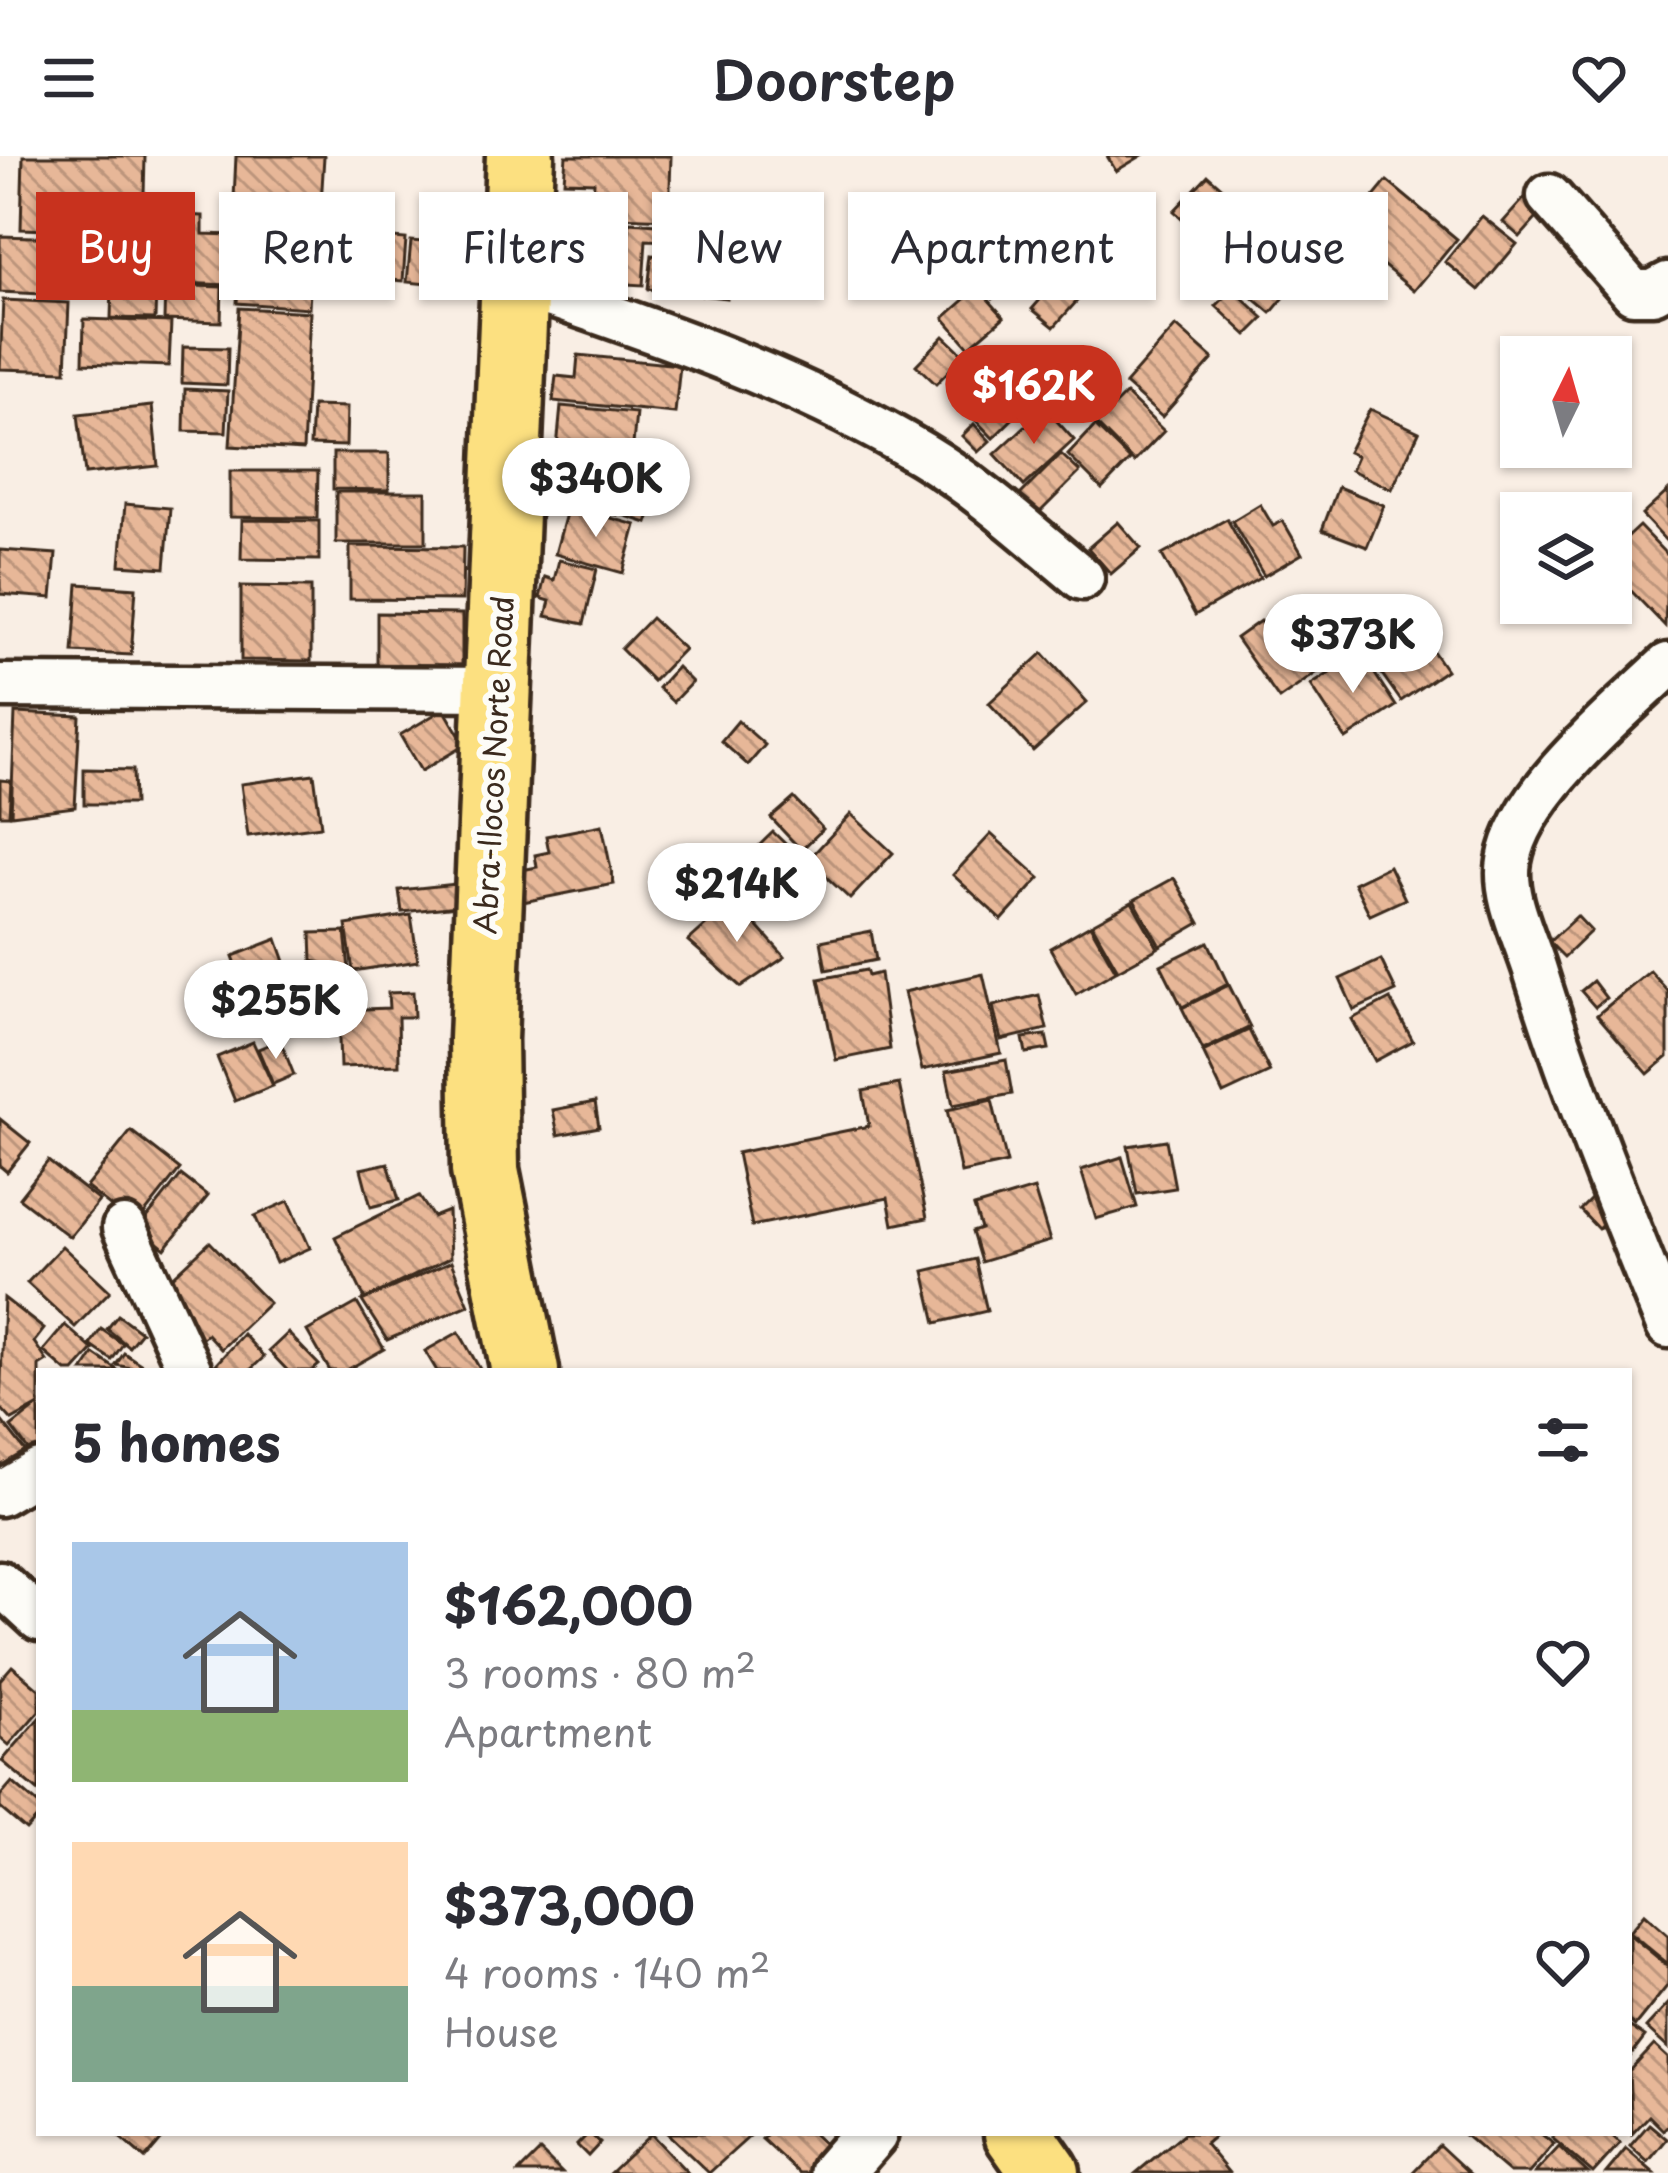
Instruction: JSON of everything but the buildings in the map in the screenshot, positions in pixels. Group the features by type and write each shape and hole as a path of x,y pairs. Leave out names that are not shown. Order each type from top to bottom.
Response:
{"main road":[{"name":"Abra-Ilocos Norte Road","path":"518,192 520,156"},
{"name":"Abra-Ilocos Norte Road","path":"513,300 482,1039 485,1170 524,1368"},
{"path":"1020,2136 1046,2173"}],"street":[{"path":"1549,196 1633,292 1653,292 1668,284"},
{"path":"560,300 778,380 920,452 976,489 1082,578"},
{"path":"1668,665 1540,798 1519,831 1508,864 1513,900 1574,1094 1668,1327"},
{"path":"0,686 499,689"},
{"path":"124,1228 189,1368"},
{"path":"0,1494 36,1474"},
{"path":"0,1583 36,1616"},
{"path":"836,2173 869,2136"}]}
